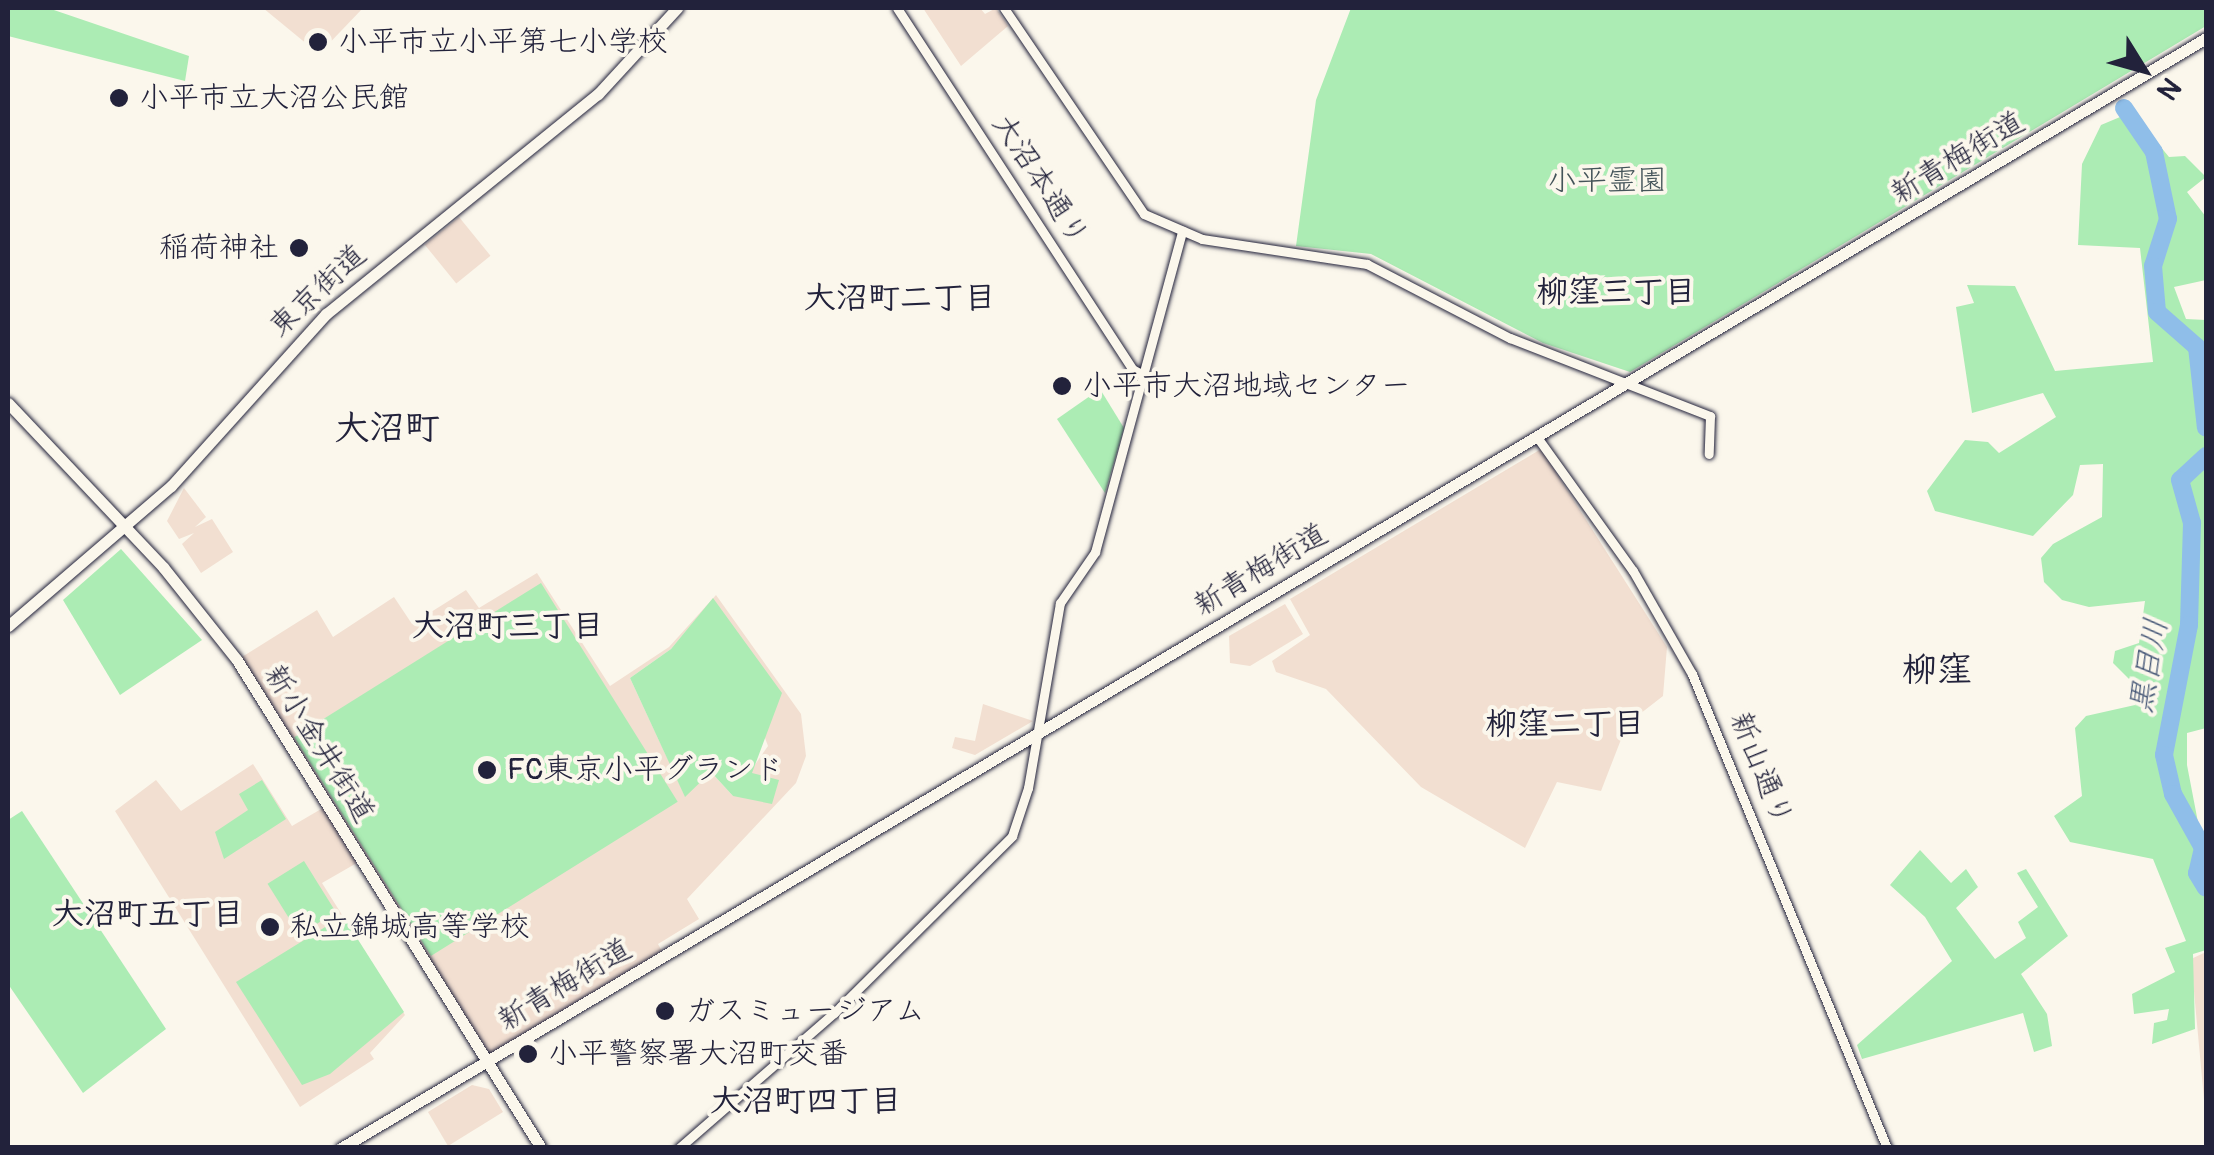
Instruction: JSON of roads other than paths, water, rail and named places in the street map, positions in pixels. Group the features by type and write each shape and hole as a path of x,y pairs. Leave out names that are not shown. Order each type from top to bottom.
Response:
{"main road":[{"name":"東京街道","path":"8,626 126,529 312,327 598,94 677,8"},
{"name":"新青梅街道","path":"342,1148 2206,38"},
{"name":"新小金井街道","path":"8,402 126,529 237,660 541,1148"}],"street":[{"name":"大沼本通り","path":"897,8 1132,369 1144,376"},
{"path":"1004,8 1126,197 1182,231 1367,264 1499,333 1710,416 1710,454"},
{"path":"679,1148 834,1013 1012,836 1060,603 1096,552 1182,231"},
{"name":"新山通り","path":"1537,436 1634,571 1692,674 1887,1148"}],"waterway":[{"name":"黒目川","path":"2124,108 2154,152 2168,219 2153,266 2157,312 2197,347 2206,428"},
{"name":"黒目川","path":"2206,456 2180,480 2192,523 2189,625 2164,755 2173,794 2203,848 2197,873 2206,888"}],"place":[{"name":"小平市立小平第七小学校","path":"318,42"},
{"name":"小平市立大沼公民館","path":"119,98"},
{"name":"稲荷神社","path":"299,248"},
{"name":"小平市大沼地域センター","path":"1062,386"},
{"name":"FC東京小平グランド","path":"487,770"},
{"name":"私立錦城高等学校","path":"270,927"},
{"name":"ガスミュージアム","path":"665,1011"},
{"name":"小平警察署大沼町交番","path":"528,1054"}],"district":[{"name":"柳窪三丁目","path":"1616,292"},
{"name":"大沼町二丁目","path":"900,298"},
{"name":"大沼町","path":"387,428"},
{"name":"大沼町三丁目","path":"508,626"},
{"name":"柳窪","path":"1937,670"},
{"name":"柳窪二丁目","path":"1565,724"},
{"name":"大沼町五丁目","path":"148,914"},
{"name":"大沼町四丁目","path":"806,1101"}],"park label":[{"name":"小平霊園","path":"1607,181"}]}
